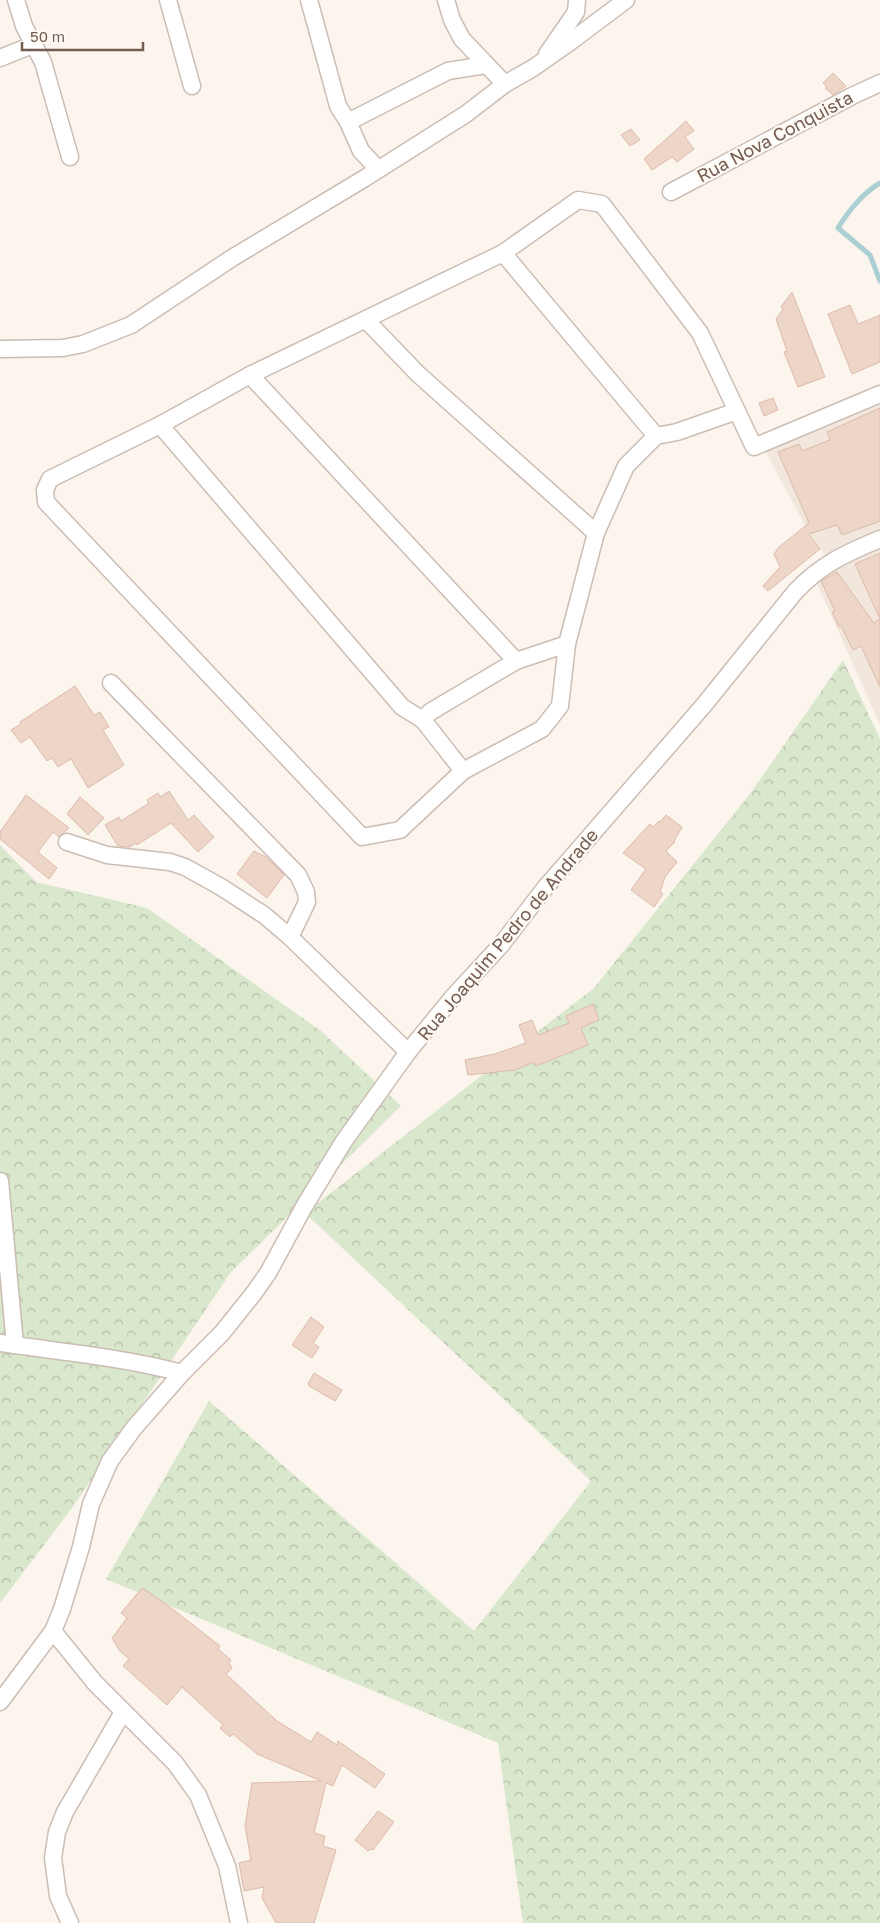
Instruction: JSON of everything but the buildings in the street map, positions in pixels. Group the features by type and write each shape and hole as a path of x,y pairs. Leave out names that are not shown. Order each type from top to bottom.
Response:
{"street":[{"path":"16,0 24,26 45,70 70,157"},
{"path":"168,0 192,86"},
{"path":"309,0 338,106 348,122 361,151 378,169"},
{"path":"446,0 452,20 462,39 505,84"},
{"path":"541,63 576,12 577,0"},
{"path":"0,349 63,348 83,344 131,325 232,258 466,114 505,84 541,63 626,0"},
{"path":"0,58 34,44"},
{"path":"348,122 448,70 486,65"},
{"name":"Rua Nova Conquista","path":"671,192 880,83"},
{"path":"737,411 677,432 656,436 626,466 596,533 567,644 560,706 542,729 463,772 400,830 362,837 46,502 45,490 50,480 160,425 250,375 503,253 578,200 602,204 700,333 737,411 754,447 880,394"},
{"path":"503,253 656,436"},
{"path":"366,320 418,374 596,533"},
{"path":"250,375 516,661"},
{"path":"160,425 402,707 423,720 463,772"},
{"name":"Rua Joaquim Pedro de Andrade","path":"0,1702 53,1631 62,1609 81,1547 90,1504 110,1461 134,1428 222,1333 254,1293 268,1273 305,1205 344,1141 408,1052 501,945 545,888 704,705 809,577 830,562 880,539"},
{"path":"423,720 430,712 516,661 567,644"},
{"path":"111,683 298,875 306,892 307,902 290,937"},
{"path":"67,842 107,855 170,862 185,867 264,915 290,937 408,1052"},
{"path":"0,1181 8,1344 114,1358 142,1363 182,1374"},
{"path":"53,1631 95,1682 175,1763 198,1795 227,1866 239,1923"},
{"path":"70,1923 58,1896 53,1858 57,1832 65,1812 123,1712"}],"shaded area":[{"path":"880,391 880,725 815,579 824,554 804,524 759,439"}],"green space":[{"path":"843,660 880,739 880,1923 523,1923 498,1743 106,1579 209,1401 474,1631 591,1481 305,1213 594,988 750,794"},
{"path":"0,845 36,882 147,908 321,1031 401,1106 231,1272 72,1508 0,1603"}],"waterway":[{"path":"880,183 856,203 838,228 870,255 880,281"}]}
